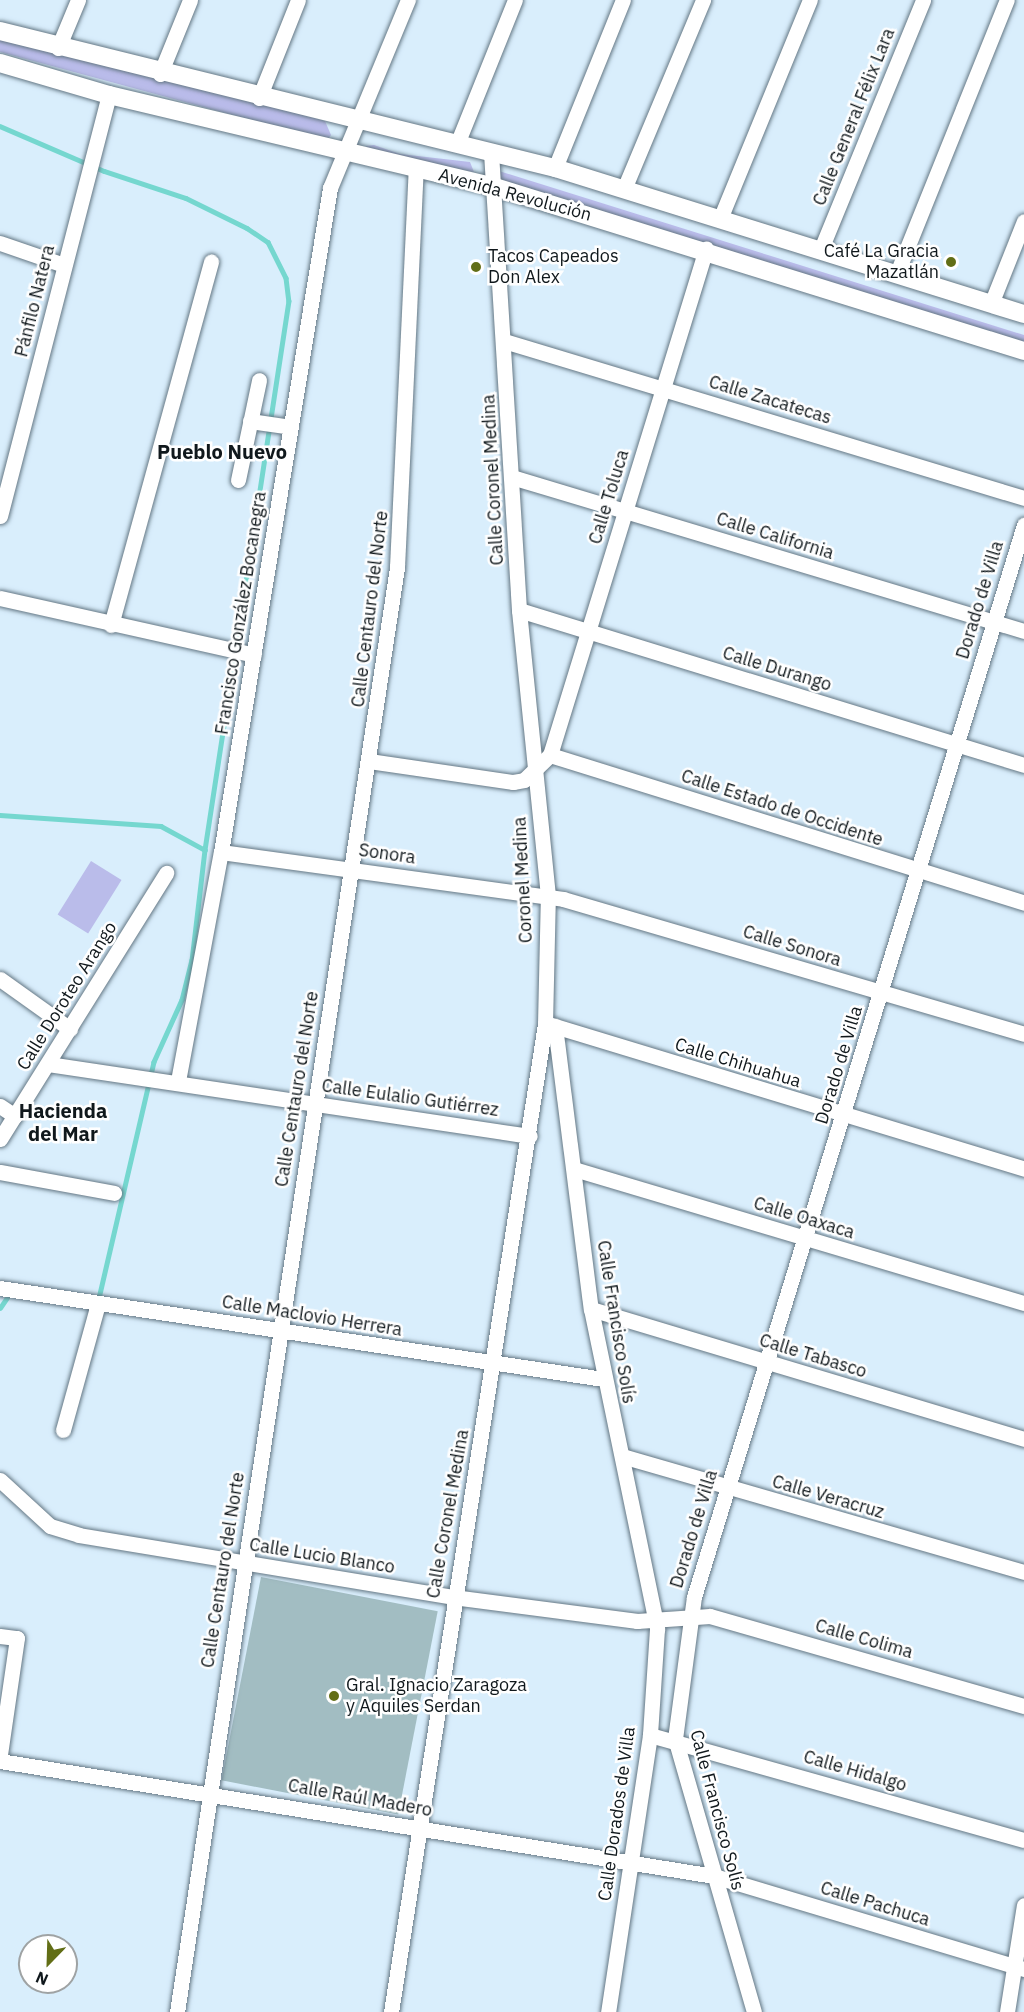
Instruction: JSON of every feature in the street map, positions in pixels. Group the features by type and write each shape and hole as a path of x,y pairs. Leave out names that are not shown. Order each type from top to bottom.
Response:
{"street":[{"path":"58,48 78,0"},
{"path":"160,74 190,0"},
{"path":"259,98 298,0"},
{"name":"Francisco González Bocanegra","path":"173,1080 221,852 240,652 291,427 330,188 408,0"},
{"path":"457,144 515,0"},
{"path":"555,168 623,0"},
{"path":"624,189 703,0"},
{"path":"720,219 810,0"},
{"name":"Calle General Félix Lara","path":"821,249 924,0"},
{"path":"897,273 1007,0"},
{"name":"Avenida Revolución","path":"0,31 160,74 555,168 1024,314"},
{"name":"Avenida Revolución","path":"0,63 109,95 343,153 492,186 706,249 1024,351"},
{"name":"Pánfilo Natera","path":"0,516 109,95"},
{"name":"Calle Coronel Medina","path":"491,152 515,478 519,610 536,771"},
{"name":"Calle Centauro del Norte","path":"177,2012 243,1562 350,868 369,761 403,506 416,169"},
{"path":"991,304 1024,221"},
{"path":"0,243 64,265"},
{"name":"Calle Toluca","path":"550,755 706,249"},
{"path":"111,625 211,262"},
{"name":"Calle Zacatecas","path":"504,342 662,387 1024,498"},
{"path":"238,480 259,380"},
{"path":"250,421 291,427"},
{"name":"Calle California","path":"515,478 1024,631"},
{"name":"Dorado de Villa","path":"691,1616 726,1488 844,1116 1024,525"},
{"path":"0,597 111,625 240,652"},
{"name":"Calle Durango","path":"519,610 1024,765"},
{"path":"369,761 513,782 536,771 550,755"},
{"name":"Calle Estado de Occidente","path":"550,755 1024,903"},
{"name":"Coronel Medina","path":"536,771 548,896 550,1025"},
{"name":"Sonora","path":"221,852 548,896"},
{"name":"Calle Doroteo Arango","path":"0,1139 166,873"},
{"name":"Calle Sonora","path":"548,896 1024,1034"},
{"path":"0,979 70,1029"},
{"name":"Calle Coronel Medina","path":"391,2012 453,1597 550,1025"},
{"name":"Calle Chihuahua","path":"550,1025 844,1116 1024,1168"},
{"name":"Calle Francisco Solís","path":"550,1025 574,1169 591,1310 603,1379 657,1620"},
{"name":"Calle Eulalio Gutiérrez","path":"48,1064 173,1080 530,1136"},
{"path":"0,1106 15,1116"},
{"name":"Calle Oaxaca","path":"574,1169 1024,1303"},
{"path":"0,1172 114,1193"},
{"name":"Calle Maclovio Herrera","path":"8,1289 603,1379"},
{"path":"63,1430 98,1304"},
{"name":"Calle Tabasco","path":"591,1310 1024,1439"},
{"name":"Calle Veracruz","path":"622,1456 726,1488 1024,1572"},
{"name":"Calle Lucio Blanco","path":"2,1485 50,1526 63,1531 453,1597 657,1620"},
{"name":"Calle Francisco Solís","path":"691,1616 675,1739 754,2012"},
{"name":"Calle Colima","path":"657,1620 691,1616 727,1620 1024,1706"},
{"name":"Calle Dorados de Villa","path":"608,2012 650,1735 657,1620"},
{"path":"0,1636 17,1638 0,1754"},
{"name":"Calle Hidalgo","path":"650,1735 675,1739 1024,1840"},
{"name":"Calle Raúl Madero","path":"0,1761 208,1792 714,1876"},
{"name":"Calle Pachuca","path":"714,1876 1020,1967"},
{"path":"1007,2012 1020,1967 1024,1905"}],"shaded area":[{"path":"0,32 325,121 331,135 328,139 270,125 0,52"},
{"path":"374,145 400,154 470,162 474,172 369,153 366,146"},
{"path":"499,171 1024,335 1024,342 501,182"},
{"path":"91,861 122,880 88,934 58,914"}],"building":[{"name":"Gral. Ignacio Zaragoza y Aquiles Serdan","path":"261,1577 438,1611 398,1815 222,1780"}],"waterway":[{"path":"0,126 104,171 186,198 247,228 268,242 286,278 289,301 205,850"},
{"path":"0,815 161,826 205,850 192,960 182,1000 154,1062 99,1299"},
{"path":"0,1308 10,1293"}],"place":[{"name":"Café La Gracia Mazatlán","path":"951,262"},
{"name":"Tacos Capeados Don Alex","path":"476,267"},
{"name":"Gral. Ignacio Zaragoza y Aquiles Serdan","path":"334,1696"}],"district":[{"name":"Pueblo Nuevo","path":"222,451"},
{"name":"Hacienda del Mar","path":"63,1122"}]}
